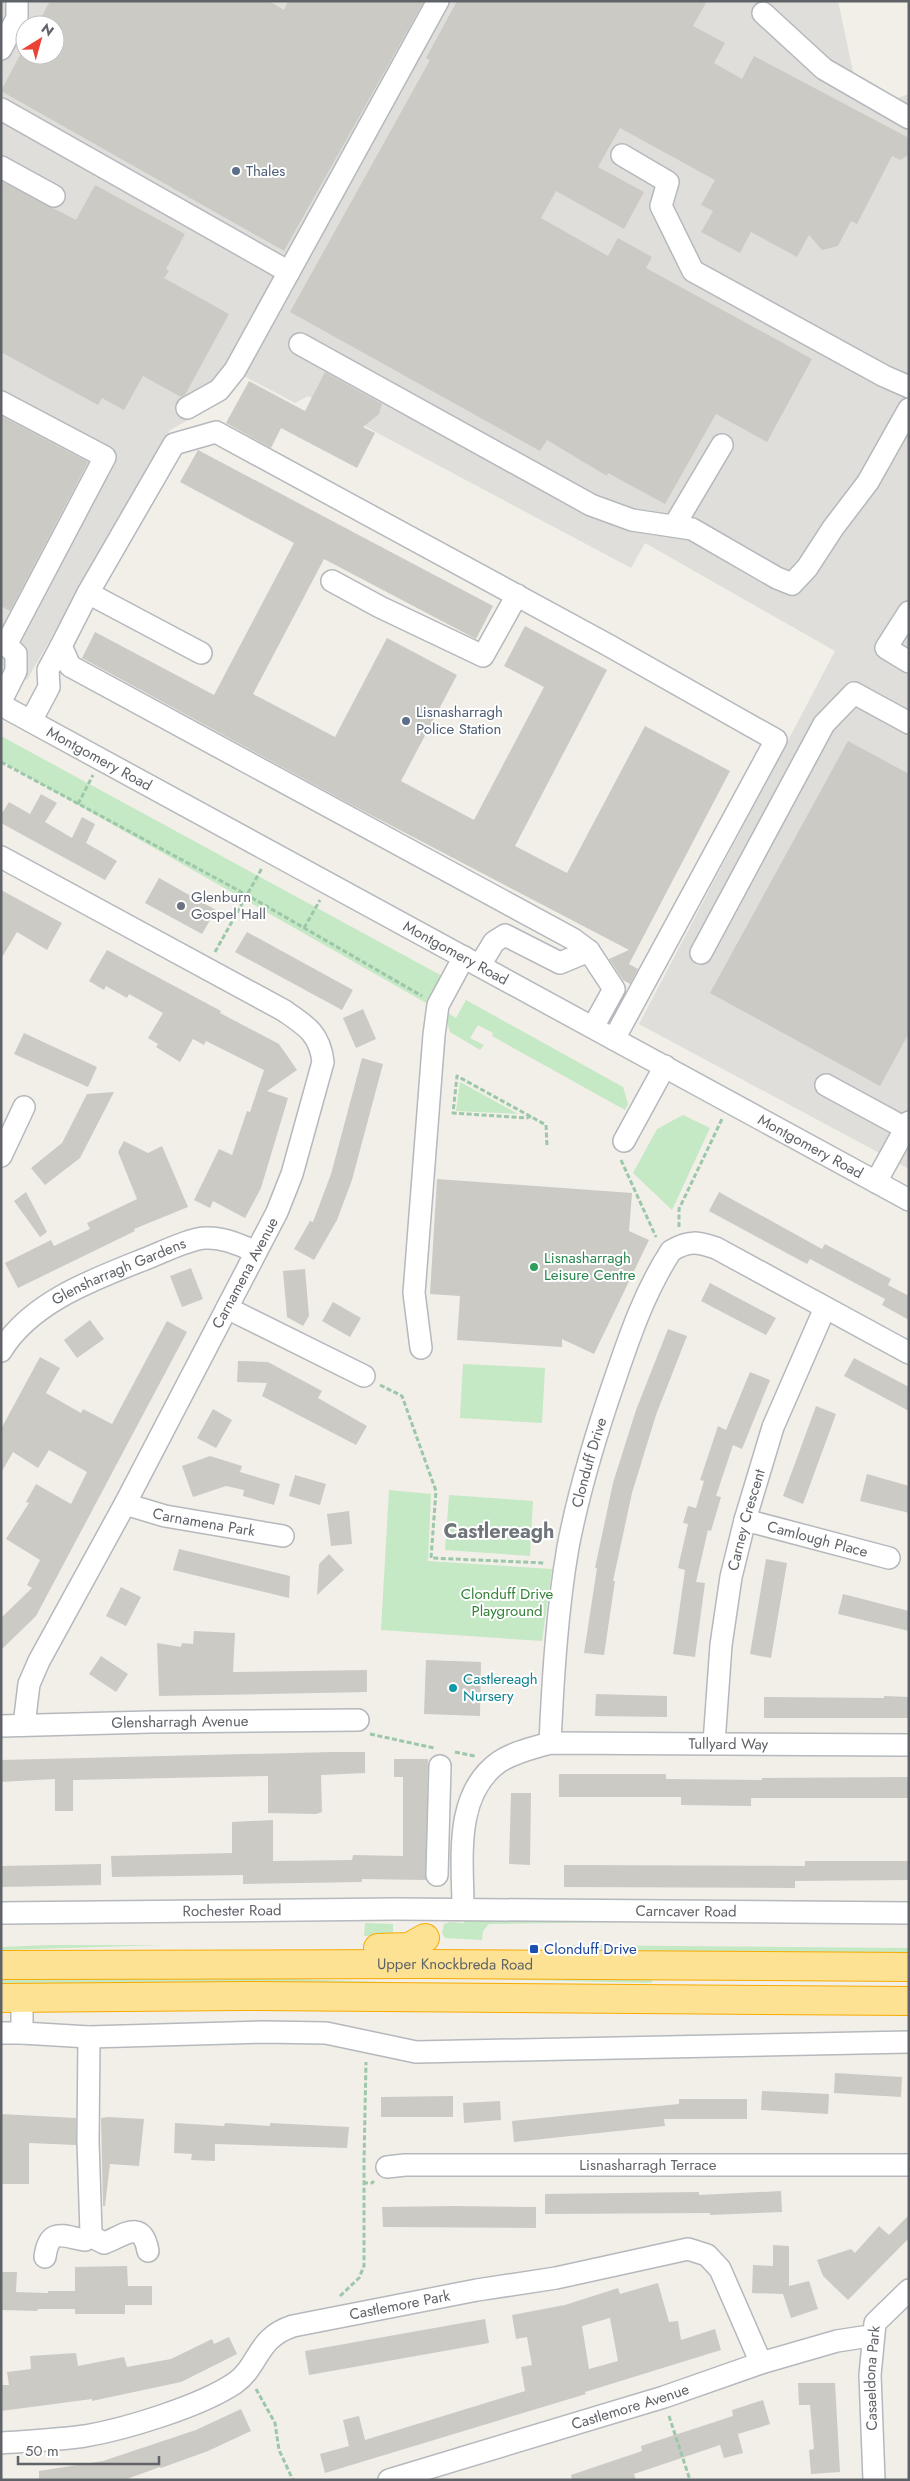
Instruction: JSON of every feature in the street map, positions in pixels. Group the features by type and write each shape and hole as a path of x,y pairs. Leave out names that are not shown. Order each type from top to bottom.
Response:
{"highway":[{"name":"Upper Knockbreda Road","path":"1,1965 138,1963 426,1951 909,1967"},
{"path":"12,1997 909,2001"}],"street":[{"path":"1,49 17,18 16,1"},
{"path":"187,408 219,390 235,370 438,1"},
{"path":"763,13 824,69 909,118"},
{"path":"1,109 289,272"},
{"path":"622,155 668,182 661,206 693,271 884,376 909,387"},
{"path":"1,167 54,196"},
{"path":"300,344 591,505 632,520 692,529 792,584 807,568 833,528 868,482 909,409"},
{"path":"1,402 105,457 4,642 16,654 16,670 1,700"},
{"path":"32,721 49,687 48,670 88,593 174,444 216,432 516,595 776,740 614,1038"},
{"path":"674,526 722,445"},
{"path":"332,581 380,607 483,656 516,595"},
{"path":"88,593 201,653"},
{"path":"909,612 886,648 909,662"},
{"path":"61,646 70,666 573,939 589,951 614,989 593,1027"},
{"path":"49,687 64,680 70,666"},
{"path":"701,953 824,724 854,693 909,723"},
{"name":"Montgomery Road","path":"1,705 909,1200"},
{"name":"Carnamena Avenue","path":"1,857 283,1010 308,1026 321,1046 322,1062 292,1174 277,1212 125,1504 39,1661 29,1684 24,1725"},
{"path":"421,1348 414,1293 438,1005 472,961 505,935 560,963 589,951"},
{"path":"621,1147 665,1066"},
{"path":"826,1085 907,1125 876,1182"},
{"path":"1,1156 24,1107"},
{"name":"Glensharragh Gardens","path":"1,1351 12,1333 43,1309 82,1284 166,1250 204,1238 229,1241 256,1252"},
{"path":"680,1246 696,1242 716,1248 909,1353"},
{"name":"Clonduff Drive","path":"550,1743 561,1598 581,1492 598,1428 636,1318 662,1265 671,1251 680,1246"},
{"path":"226,1308 364,1376"},
{"name":"Carney Crescent","path":"714,1744 721,1645 728,1596 745,1520 773,1427 825,1308"},
{"name":"Carnamena Park","path":"125,1504 165,1516 283,1536"},
{"name":"Camlough Place","path":"745,1520 889,1558"},
{"name":"Glensharragh Avenue","path":"1,1726 358,1720"},
{"path":"463,1909 464,1820 470,1800 486,1774 500,1762 519,1752 550,1743"},
{"name":"Tullyard Way","path":"550,1743 909,1745"},
{"path":"437,1875 441,1755"},
{"path":"438,1839 464,1840"},
{"path":"424,1909 426,1951 424,1998"},
{"name":"Rochester Road","path":"1,1913 463,1909"},
{"name":"Carncaver Road","path":"463,1909 909,1913"},
{"path":"12,1997 22,2032"},
{"path":"1,2033 22,2032 88,2037 326,2033 416,2052 909,2042"},
{"path":"88,2037 88,2141 91,2233 94,2238 104,2243 123,2232 131,2231 140,2234 146,2241 148,2251"},
{"name":"Lisnasharragh Terrace","path":"387,2167 405,2165 909,2165"},
{"path":"45,2258 46,2249 56,2236 63,2234 85,2240 91,2233"},
{"name":"Castlemore Park","path":"1,2443 84,2436 146,2420 194,2403 233,2384 245,2372 264,2344 282,2330 477,2290 556,2278 688,2249 707,2255 720,2269 761,2363"},
{"name":"Casaeldona Park","path":"874,2480 870,2375 872,2338 875,2323 909,2290"},
{"name":"Castlemore Avenue","path":"389,2480 664,2397 761,2363 837,2341 863,2337 872,2338"}],"path":[{"path":"78,804 102,760"},
{"path":"1,762 247,895 438,1005"},
{"path":"206,968 271,852"},
{"path":"304,928 328,884"},
{"path":"531,1116 527,1118 453,1113 457,1076 481,1090 531,1116 546,1125 547,1146"},
{"path":"680,1246 679,1209 730,1102"},
{"path":"621,1147 657,1235 654,1243"},
{"path":"364,1376 402,1396 436,1491 432,1558 566,1564"},
{"path":"358,1720 371,1736 441,1755 500,1762"},
{"path":"329,2320 336,2301 359,2278 364,2266 366,2058 372,2043"},
{"path":"245,2372 268,2408 275,2423 279,2450 293,2480"},
{"path":"664,2397 690,2480"}],"shaded area":[{"path":"1,1 838,1 855,81 892,100 909,94 909,1169 639,1024 835,651 645,543 631,568 308,396 295,403 244,376 217,404 170,430 27,680 1,674"}],"green space":[{"path":"1,736 444,977 428,1004 1,761"},
{"path":"466,1000 623,1087 628,1104 625,1110 492,1036 493,1033 478,1025 470,1038 484,1045 480,1050 450,1032 447,1021 448,1013 456,1018"},
{"path":"460,1082 518,1114 456,1111"},
{"path":"683,1115 710,1128 672,1210 633,1173 657,1129"},
{"path":"463,1364 545,1368 542,1423 460,1418"},
{"name":"Clonduff Drive Playground","path":"389,1490 431,1494 428,1561 552,1569 542,1641 381,1630"},
{"path":"449,1495 533,1501 530,1556 445,1550"},
{"path":"466,1917 701,1921 489,1924 483,1931 482,1940 445,1938 442,1933 444,1924 450,1922 464,1923"},
{"path":"365,1923 393,1924 393,1936 364,1936"},
{"path":"164,1945 1,1950 1,1947"},
{"path":"566,1945 909,1948 909,1953 574,1950"},
{"path":"656,1975 651,1983 452,1978"},
{"path":"235,1977 385,1982 377,1985 1,1987 1,1978"}],"building":[{"name":"Thales","path":"50,1 269,1 284,10 288,1 424,1 284,251 1,91 15,64 65,65 65,15 42,15"},
{"path":"457,1 707,1 693,26 725,43 714,63 742,79 754,56 909,138 909,155 900,160 892,156 857,224 851,221 838,246 822,250 809,235 797,257 751,232 740,253 701,232 713,211 701,205 715,180 620,128 598,167 644,192 624,229 556,191 541,218 608,256 618,238 652,257 646,268 812,359 767,442 716,414 665,504 608,473 607,476 547,440 540,451 290,312 430,60 426,58"},
{"path":"1,181 76,220 95,185 185,234 166,269 169,271 164,278 229,314 185,395 181,397 143,376 124,410 102,398 98,405 1,352"},
{"path":"325,372 382,404 379,414 363,427 375,433 357,468 281,428 271,448 226,423 249,381 305,411"},
{"path":"1,416 88,462 10,611 1,606"},
{"path":"198,450 493,606 476,639 324,559 253,694 335,737 387,638 457,675 401,781 474,820 544,687 504,666 525,626 607,670 515,846 567,873 645,726 730,771 629,964 638,969 630,984 623,980 609,959 629,950 350,804 82,658 95,632 214,695 294,543 180,482"},
{"path":"848,741 909,774 909,1033 880,1086 710,993"},
{"path":"41,794 57,803 45,822 72,838 82,817 95,824 86,843 117,861 105,880 1,823 1,815 9,802 30,814"},
{"name":"Glenburn Gospel Hall","path":"159,878 216,910 202,934 145,903"},
{"path":"1,890 62,923 47,950 17,932 1,959"},
{"path":"247,932 353,990 342,1010 235,952"},
{"path":"107,950 279,1044 297,1070 267,1091 288,1098 261,1188 245,1218 213,1201 210,1208 194,1200 219,1149 232,1155 247,1111 250,1112 264,1070 206,1041 204,1045 193,1039 180,1062 156,1047 158,1044 148,1038 163,1013 129,994 127,998 106,986 104,990 89,981"},
{"path":"363,1009 376,1039 356,1048 343,1018"},
{"path":"24,1033 97,1067 88,1087 14,1054"},
{"path":"362,1058 383,1064 352,1180 337,1220 314,1260 294,1249 310,1221 313,1222 331,1174"},
{"path":"114,1092 80,1158 45,1185 31,1168 62,1143 87,1094"},
{"path":"124,1141 148,1153 162,1146 188,1207 134,1229 135,1231 18,1288 5,1263 51,1240 54,1246 90,1229 87,1223 137,1199 118,1152"},
{"name":"Lisnasharragh Leisure Centre","path":"437,1179 632,1193 629,1231 649,1240 594,1354 562,1339 562,1347 457,1340 460,1296 430,1294"},
{"path":"26,1192 47,1232 40,1237 14,1201"},
{"path":"719,1192 822,1249 825,1244 891,1279 888,1285 909,1296 909,1320 882,1305 885,1299 810,1259 807,1264 709,1211"},
{"path":"191,1268 203,1299 182,1307 170,1276"},
{"path":"305,1269 309,1316 303,1326 287,1317 283,1271"},
{"path":"710,1283 776,1318 766,1335 701,1301"},
{"path":"333,1302 361,1318 350,1337 322,1321"},
{"path":"90,1320 104,1339 77,1358 64,1340"},
{"path":"167,1321 187,1332 36,1616 1,1650 1,1618 32,1588 27,1585 40,1560 6,1539 29,1503 26,1502 36,1484 71,1504 87,1472 49,1450 38,1468 13,1452 1,1473 1,1429 40,1357 60,1368 46,1393 81,1413 83,1409 112,1424"},
{"path":"668,1329 687,1336 656,1415 632,1493 613,1581 615,1581 604,1655 584,1653 597,1568 595,1568 613,1483 636,1410"},
{"path":"854,1358 909,1387 909,1411 844,1376"},
{"path":"238,1361 268,1362 322,1391 318,1398 367,1426 356,1445 262,1396 267,1383 237,1382"},
{"path":"750,1372 770,1380 742,1449 733,1445 716,1496 721,1497 711,1531 708,1530 696,1582 705,1583 695,1657 673,1654 685,1570 678,1568 688,1524 683,1523 688,1506 696,1508 704,1481 700,1480 718,1426 726,1430"},
{"path":"816,1406 836,1414 803,1504 783,1496"},
{"path":"213,1409 232,1420 216,1448 197,1438"},
{"path":"210,1456 242,1466 240,1472 280,1484 274,1505 243,1496 244,1490 226,1486 193,1497 182,1466"},
{"path":"867,1474 909,1486 909,1513 860,1501"},
{"path":"295,1475 326,1484 320,1505 289,1496"},
{"path":"349,1511 352,1544 331,1546 327,1514"},
{"path":"179,1549 290,1576 289,1598 173,1570"},
{"path":"329,1554 344,1570 317,1595 319,1564"},
{"path":"766,1559 787,1563 771,1658 750,1654"},
{"path":"121,1587 141,1597 126,1626 106,1616"},
{"path":"843,1594 909,1611 909,1631 838,1614"},
{"path":"194,1631 235,1633 233,1672 367,1670 367,1692 159,1696 157,1643 181,1647 182,1643 193,1644"},
{"path":"101,1656 128,1674 116,1692 89,1674"},
{"name":"Castlereagh Nursery","path":"426,1660 481,1662 480,1716 424,1714"},
{"path":"596,1694 667,1696 667,1717 595,1716"},
{"path":"884,1696 909,1697 909,1718 764,1718 764,1697 884,1698"},
{"path":"365,1752 365,1773 321,1775 322,1812 316,1814 268,1813 268,1776 73,1780 73,1811 55,1811 55,1779 1,1782 1,1760"},
{"path":"394,1759 428,1759 426,1880 362,1879 362,1882 243,1884 243,1875 112,1877 111,1856 232,1853 232,1822 273,1820 273,1861 352,1860 353,1855 403,1856 403,1777 394,1777"},
{"path":"559,1774 666,1774 666,1779 762,1780 762,1778 909,1777 909,1798 751,1798 751,1806 681,1805 681,1797 559,1797"},
{"path":"511,1793 531,1793 530,1865 509,1864"},
{"path":"805,1861 909,1861 909,1880 795,1881 795,1888 564,1887 564,1865 805,1866"},
{"path":"101,1864 101,1885 1,1887 1,1866"},
{"path":"835,2073 902,2077 901,2097 834,2093"},
{"path":"762,2091 829,2094 828,2114 761,2110"},
{"path":"453,2096 453,2117 381,2117 381,2097"},
{"path":"679,2099 747,2099 747,2119 664,2119 665,2126 514,2142 512,2121 679,2104"},
{"path":"500,2101 501,2120 464,2123 463,2103"},
{"path":"1,2114 76,2118 76,2145 29,2143 29,2184 1,2184"},
{"path":"101,2118 144,2119 139,2166 110,2164 105,2206 103,2206"},
{"path":"175,2123 224,2126 225,2123 270,2126 270,2123 349,2127 347,2148 215,2144 215,2161 191,2160 192,2154 174,2153"},
{"path":"781,2191 782,2212 710,2215 710,2213 545,2214 545,2194 699,2192 699,2195"},
{"path":"382,2207 536,2207 536,2228 383,2227"},
{"path":"909,2215 909,2238 848,2300 823,2276 817,2260 851,2249 855,2253 879,2226 889,2235"},
{"path":"773,2245 789,2246 789,2286 809,2281 818,2309 791,2318 783,2294 752,2293 753,2265 773,2266"},
{"path":"127,2266 128,2286 152,2286 152,2305 125,2305 125,2314 75,2314 75,2309 1,2310 1,2272 17,2272 16,2292 48,2293 48,2291 75,2291 75,2267"},
{"path":"658,2283 669,2322 678,2321 681,2340 715,2329 721,2350 585,2392 586,2394 325,2473 320,2454 349,2446 343,2420 359,2416 365,2440 525,2391 521,2367 532,2365 527,2337 516,2339 512,2315 565,2305 618,2288 620,2294","holes":["610,2318 618,2361 589,2369 582,2326"]},
{"path":"485,2319 489,2343 309,2375 305,2351"},
{"path":"229,2337 237,2354 181,2382 92,2401 92,2399 1,2411 1,2385 9,2385 7,2372 31,2369 30,2356 76,2353 78,2366 124,2357 127,2367 171,2359 212,2339 214,2344"},
{"path":"798,2383 835,2383 840,2472 811,2474 809,2450 814,2449 810,2405 799,2405"},
{"path":"763,2400 770,2424 738,2434 743,2453 724,2458 720,2445 634,2474 636,2480 572,2480 571,2475 642,2451 641,2446 733,2416 732,2410"},
{"path":"241,2409 251,2431 208,2451 161,2468 124,2480 39,2480 39,2471 103,2461 196,2430"}],"place":[{"name":"Thales","path":"236,171"},
{"name":"Lisnasharragh Police Station","path":"406,721"},
{"name":"Glenburn Gospel Hall","path":"181,906"},
{"name":"Lisnasharragh Leisure Centre","path":"534,1267"},
{"name":"Castlereagh Nursery","path":"453,1688"},
{"name":"Clonduff Drive","path":"534,1949"}],"district":[{"name":"Castlereagh","path":"499,1531"}]}
